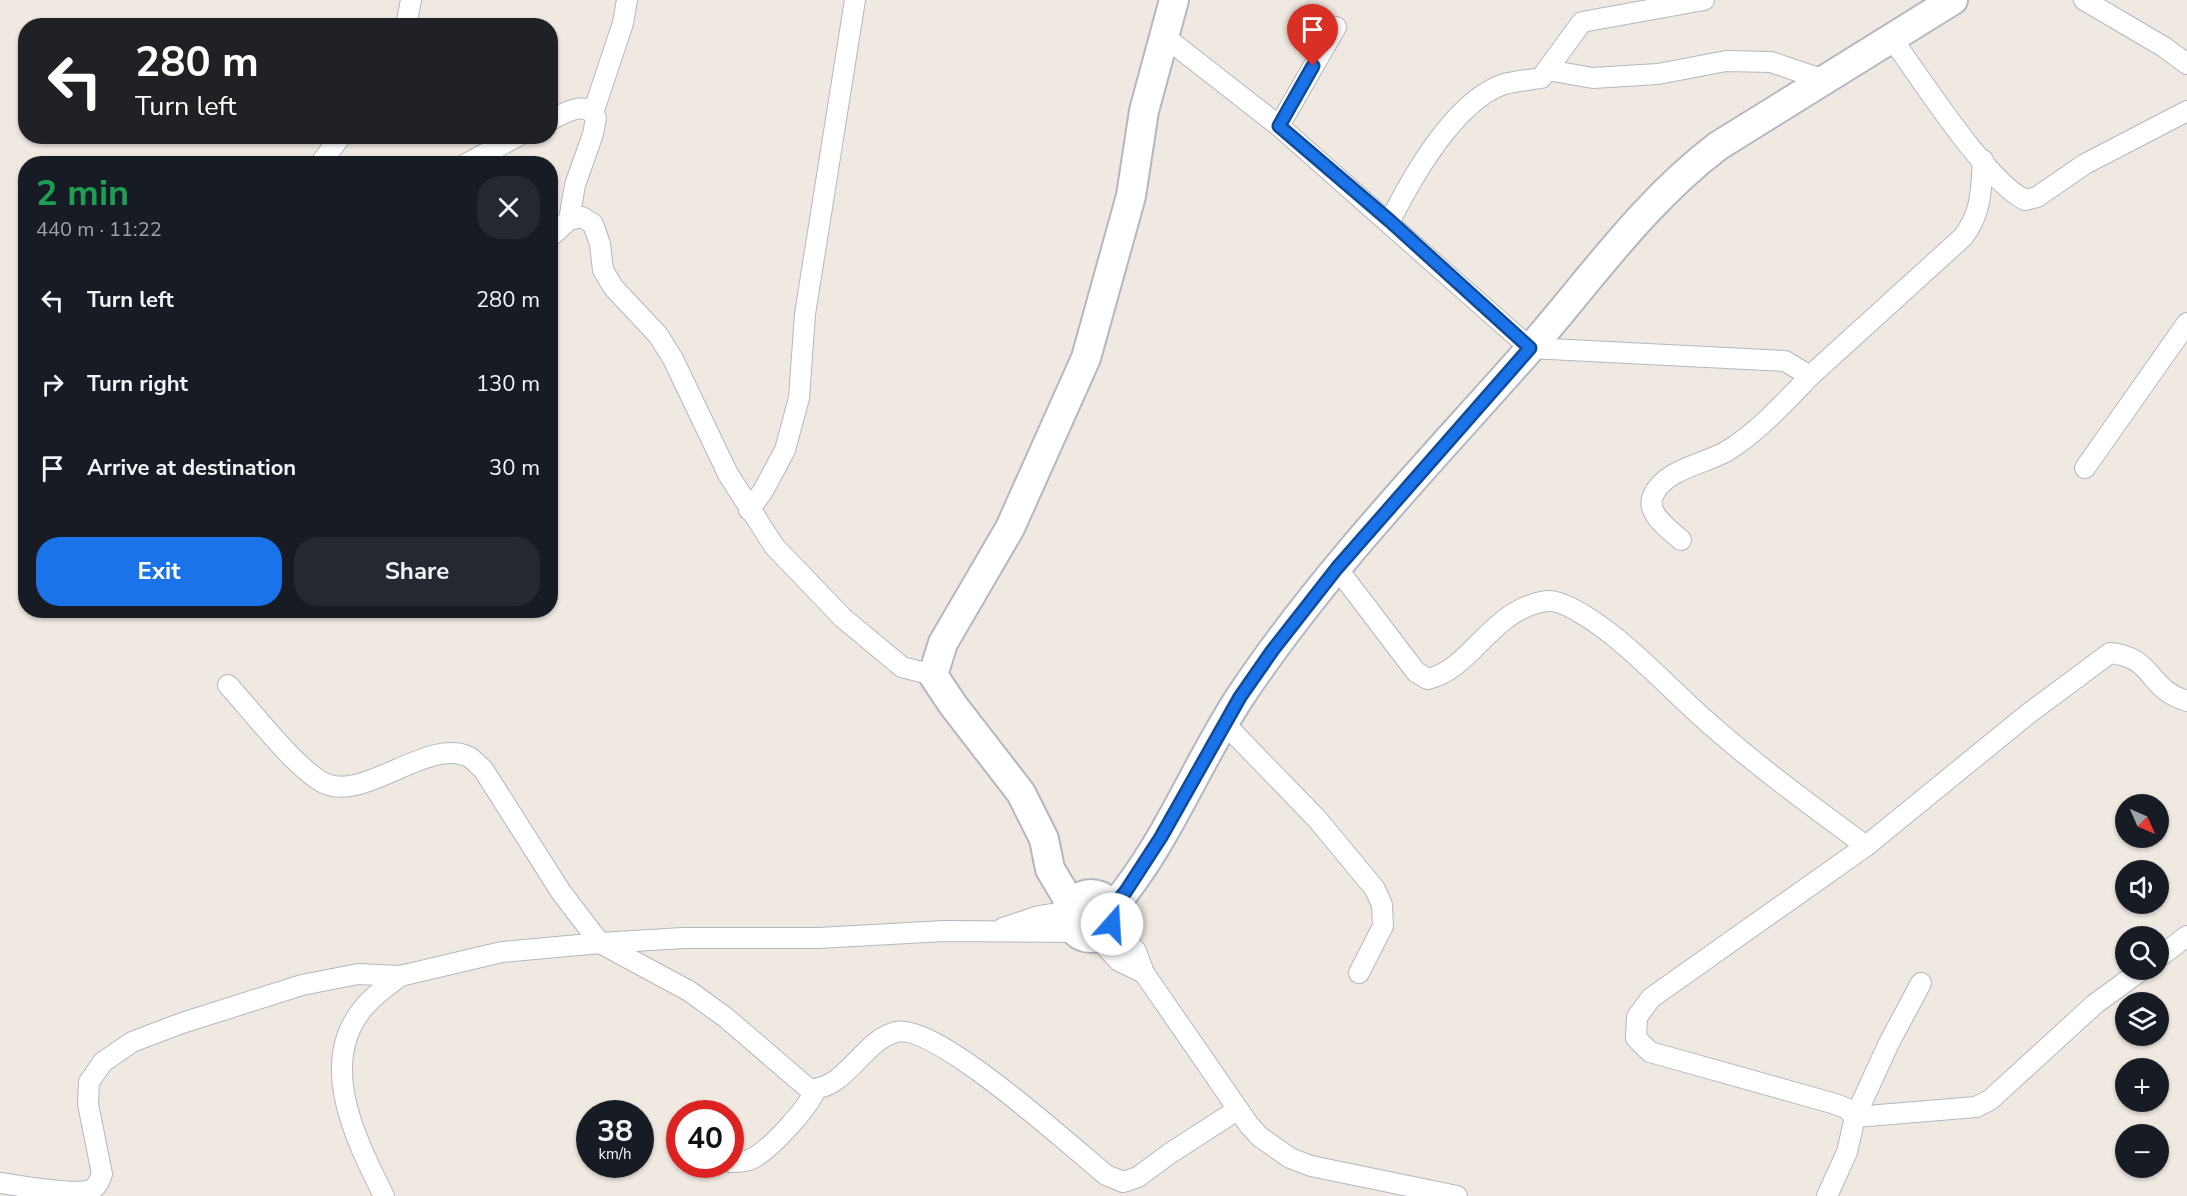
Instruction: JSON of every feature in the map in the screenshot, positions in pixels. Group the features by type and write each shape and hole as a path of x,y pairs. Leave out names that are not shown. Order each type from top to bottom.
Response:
{"street":[{"path":"408,18 411,0"},
{"path":"569,220 575,185 596,125 593,113 623,24 627,0"},
{"path":"749,510 763,491 785,450 799,398 805,314 855,0"},
{"path":"933,675 943,643 1010,528 1086,358 1131,196 1144,111 1173,0"},
{"path":"1390,221 1410,181 1456,120 1486,93 1504,84 1541,78 1582,22 1704,0"},
{"path":"0,1183 57,1192 82,1193 99,1183 102,1174 88,1104 89,1082 103,1062 132,1042 182,1023 302,985 358,974 400,976 502,952 600,943 683,938 819,938 997,931 1025,919 1090,916 1126,891 1172,818 1225,724 1272,651 1337,568 1530,348 1625,232 1686,170 1748,126 1953,0"},
{"path":"2084,0 2187,64"},
{"path":"1279,126 1336,27"},
{"path":"1165,37 1279,126 1390,221 1530,348 1785,361 1810,376"},
{"path":"1892,39 1983,160 2021,198 2030,200 2103,154 2187,111"},
{"path":"1547,70 1593,78 1658,74 1726,61 1771,62 1824,80"},
{"path":"558,117 580,108 593,113"},
{"path":"481,156 503,144"},
{"path":"1681,540 1656,515 1651,506 1652,496 1662,483 1679,472 1728,451 1773,414 1810,376 1963,237 1973,224 1978,211 1983,160"},
{"path":"558,230 569,220 582,217 593,224 600,244 603,270 613,286 658,334 749,510 774,546 843,618 902,667 933,675 953,705 1021,793 1044,839 1064,860 1090,916 1136,951 1144,973 1237,1110 1260,1137 1290,1158 1333,1172 1457,1196"},
{"path":"2085,468 2187,322"},
{"path":"1337,568 1416,672 1428,679 1440,676 1491,629 1530,605 1550,600 1580,612 1611,634 1719,732 1777,780 1866,846"},
{"path":"2128,980 2095,1004 1990,1100 1976,1107 1855,1117 1846,1108 1832,1103 1650,1052 1636,1038 1637,1017 1651,998 1866,846 2028,714 2110,652 2124,654 2141,662 2161,689 2187,701"},
{"path":"228,685 285,748 324,783 340,788 432,756 451,752 469,757 483,769 561,892 600,943 689,991 725,1017 803,1085 816,1089 824,1088 882,1039 896,1032 920,1035 962,1060 1019,1103 1106,1175 1123,1182 1138,1177 1237,1110"},
{"path":"1225,724 1317,819 1375,889 1382,905 1383,926 1359,973"},
{"path":"2169,950 2187,936"},
{"path":"384,1196 355,1133 341,1071 350,1030 365,1006 400,976"},
{"path":"1827,1196 1847,1152 1855,1117 1889,1043 1921,983"},
{"path":"744,1160 751,1159 761,1152 805,1108 816,1089"}],"route":[{"path":"1112,924 1112,908 1126,891 1161,837 1240,697 1272,651 1337,568 1530,348 1390,221 1279,126 1313,66"}]}
